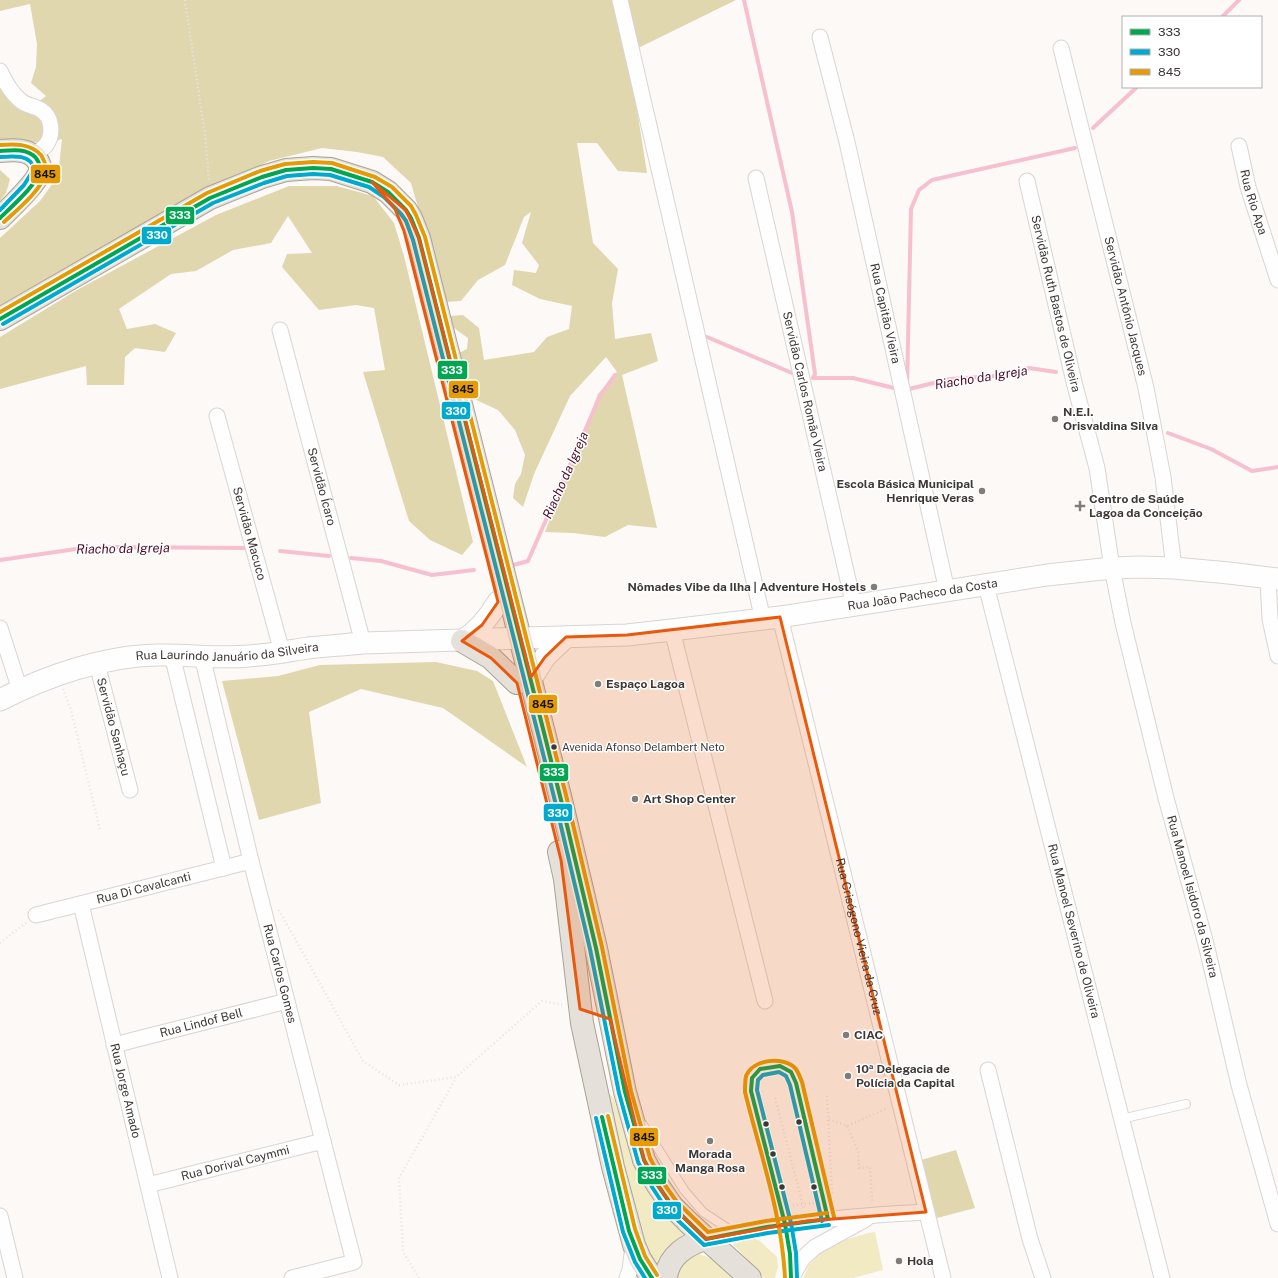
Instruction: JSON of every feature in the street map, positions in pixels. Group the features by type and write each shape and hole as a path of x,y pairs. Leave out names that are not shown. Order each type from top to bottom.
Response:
{"main road":[{"path":"0,151 22,151 34,155 39,162 40,171 34,182 0,218"},
{"path":"0,319 210,198 262,177 286,170 313,168 331,169 372,182 388,192 406,210 419,238 524,681 561,860 580,1009 612,1167 634,1245 640,1259 652,1278"},
{"path":"372,182 395,209 404,231 498,602 514,639"},
{"path":"462,641 491,658 524,681 589,916 625,1092 644,1160 657,1184 672,1206 706,1239 754,1270"},
{"path":"580,1009 610,1019"},
{"path":"666,1278 667,1271 673,1259 681,1250 695,1242 706,1239"}],"street":[{"name":"Rua Crisógono Vieira da Cruz","path":"620,0 771,619 900,1103 943,1278"},
{"name":"Rua Capitão Vieira","path":"820,37 847,142 947,591"},
{"name":"Servidão Antônio Jacques","path":"1061,48 1146,388 1163,477 1174,568"},
{"path":"0,71 8,87 20,100 25,104 39,108 47,114 51,122 50,133 46,145 34,155"},
{"name":"Rua Rio Apa","path":"1240,146 1248,187 1278,280"},
{"name":"Servidão Carlos Romão Vieira","path":"756,178 854,606"},
{"name":"Servidão Ruth Bastos de Oliveira","path":"1027,181 1075,386 1097,468 1112,568"},
{"name":"Servidão Ícaro","path":"280,330 363,643"},
{"name":"Servidão Macuco","path":"217,416 282,652"},
{"name":"Rua João Pacheco da Costa","path":"514,639 626,635 771,619 1047,575 1112,568 1174,568 1273,579"},
{"name":"Rua Manoel Isidoro da Silveira","path":"1112,568 1123,623 1166,798 1206,944 1239,1085 1278,1224"},
{"path":"1273,579 1270,619 1278,656"},
{"name":"Rua Manoel Severino de Oliveira","path":"986,585 1162,1278"},
{"path":"462,641 482,625 491,615 498,602"},
{"path":"0,628 20,690"},
{"path":"672,630 765,1001"},
{"path":"524,681 545,657 566,637"},
{"name":"Rua Laurindo Januário da Silveira","path":"0,700 20,690 59,675 96,664 138,656 248,656 323,646 363,643 514,639"},
{"path":"172,655 224,868"},
{"name":"Rua Carlos Gomes","path":"202,656 251,861 354,1262 328,1274"},
{"name":"Servidão Sanhaçu","path":"96,664 130,790"},
{"name":"Rua Di Cavalcanti","path":"36,915 251,861"},
{"name":"Rua Jorge Amado","path":"81,904 170,1278"},
{"name":"Rua Lindof Bell","path":"114,1045 287,1001"},
{"path":"988,1070 1030,1239 1043,1278"},
{"name":"Rua Dorival Caymmi","path":"148,1184 323,1141"},
{"path":"706,1239 807,1221 926,1212"},
{"path":"0,1216 15,1278"},
{"path":"791,1278 803,1258 815,1246 873,1216"},
{"path":"785,1224 790,1254 791,1278"},
{"path":"627,1278 630,1270 634,1245"},
{"path":"292,1278 328,1274"}],"lane":[{"path":"785,1224 751,1091 752,1078 760,1068 780,1066 791,1072 796,1084 822,1202 828,1219"},
{"path":"625,1092 653,1142 684,1190 703,1212 734,1233"},
{"path":"1121,1119 1186,1104"}],"path":[{"path":"185,0 205,135 210,198"},
{"path":"59,675 71,710 100,830"},
{"path":"278,909 363,1061 399,1085 456,1077"},
{"path":"0,943 36,915"},
{"path":"419,1278 403,1252 399,1178 456,1077 542,1001 580,1009"},
{"path":"827,1096 833,1192 828,1219"},
{"path":"775,1098 807,1221"},
{"path":"847,1126 900,1103"},
{"path":"829,1118 847,1126 858,1151 859,1168 870,1167 873,1216"},
{"path":"780,1207 822,1202"},
{"path":"734,1233 746,1245 754,1270"}],"highlighted area":[{"path":"372,182 406,210 419,238 531,677 545,657 566,637 627,635 780,617 926,1212 807,1221 706,1239 672,1206 657,1184 644,1160 610,1019 580,1009 561,860 517,683 491,658 462,641 482,625 498,602 404,231 395,209"}],"shaded area":[{"path":"0,0 736,0 628,53 647,173 618,171 597,143 577,143 593,243 618,269 612,303 615,339 651,333 658,361 622,375 657,528 628,525 605,537 573,533 545,532 598,394 617,372 606,357 570,396 534,474 523,507 513,498 515,484 521,474 525,455 515,430 498,410 472,398 464,384 454,355 467,349 468,338 454,328 450,316 463,315 479,328 484,360 534,352 547,337 569,329 572,306 540,299 512,285 514,270 536,273 539,265 522,243 531,212 524,217 505,265 478,280 461,301 445,302 411,183 383,157 322,148 269,161 213,187 0,310 0,238 40,201 58,176 62,139 49,142 0,143 0,85 10,102 25,112 46,96 31,83 36,67 37,44 30,4 0,11"},
{"path":"0,170 10,179 6,193 0,201"},
{"path":"289,186 337,186 373,196 394,223 404,256 473,542 462,555 430,540 409,521 363,372 385,370 374,308 356,305 319,310 282,267 287,254 312,253 288,216 271,243 233,250 196,271 171,274 119,309 127,329 155,324 176,333 165,352 135,348 125,357 124,385 87,385 86,366 0,389 0,337 77,290 216,215"},
{"path":"436,662 477,671 493,681 527,767 443,708 361,689 309,712 321,803 259,820 222,681 278,676 320,665"},
{"path":"607,1094 610,1094 614,1099 627,1143 637,1165 686,1234 685,1238 671,1246 665,1253 658,1267 654,1265 632,1214"},
{"path":"956,1150 975,1208 937,1218 921,1160"},
{"path":"875,1232 883,1270 853,1278 803,1278 809,1265 820,1253 832,1244"},
{"path":"753,1238 760,1241 777,1257 778,1267 775,1278 764,1278 733,1244"},
{"path":"699,1254 715,1260 738,1278 675,1278 677,1265 690,1255"}],"waterway":[{"path":"744,0 792,212 815,374 813,378 853,378 898,389"},
{"path":"1223,16 1239,0"},
{"path":"1093,128 1136,88"},
{"path":"907,387 911,209 919,190 932,180 1075,148"},
{"name":"Riacho da Igreja","path":"707,337 792,373"},
{"name":"Riacho da Igreja","path":"905,390 950,379 1009,375 1029,368 1056,372"},
{"name":"Riacho da Igreja","path":"510,566 528,561 600,396 615,375"},
{"name":"Riacho da Igreja","path":"1168,433 1211,449 1252,471 1278,467"},
{"name":"Riacho da Igreja","path":"0,560 76,549 115,547 246,548"},
{"name":"Riacho da Igreja","path":"280,551 329,556"},
{"name":"Riacho da Igreja","path":"351,558 381,561 432,575 474,570"}],"transit line":[{"name":"845","path":"0,145 22,145 32,148 41,155 45,163 46,170 44,179 40,186 22,206 4,222"},
{"name":"333","path":"0,151 24,151 36,158 40,168 35,182 0,218"},
{"name":"330","path":"0,157 16,156 25,158 32,164 34,169 24,185 0,210"},
{"name":"845","path":"0,312 207,193 260,171 285,164 313,162 332,163 375,177 392,187 411,206 425,237 567,799 602,947 631,1091 650,1158 662,1181 677,1202 708,1232 766,1221 827,1213"},
{"name":"333","path":"0,319 210,198 262,177 286,170 313,168 331,169 372,182 388,192 406,210 419,238 561,800 596,948 625,1092 644,1160 657,1184 672,1206 706,1239 767,1227 828,1219"},
{"name":"330","path":"3,324 213,203 264,183 287,176 313,174 330,175 369,187 384,197 401,214 406,221 413,240 555,801 590,949 619,1093 638,1162 667,1210 704,1245 768,1233 829,1225"},
{"name":"845","path":"785,1278 780,1231 770,1184 745,1092 746,1076 750,1070 761,1063 769,1061 783,1062 790,1064 798,1072 802,1082 834,1217"},
{"name":"333","path":"791,1278 790,1254 785,1224 751,1091 752,1078 760,1069 780,1066 791,1072 796,1083 828,1219"},
{"name":"330","path":"797,1278 796,1253 791,1223 757,1090 758,1080 763,1075 779,1072 786,1076 790,1085 822,1221"},
{"name":"845","path":"608,1116 635,1229 645,1256 657,1275"},
{"name":"333","path":"602,1117 629,1231 640,1259 652,1278"},
{"name":"330","path":"596,1118 623,1232 635,1262 645,1278"}],"place":[{"name":"N.E.I. Orisvaldina Silva","path":"1055,419"},
{"name":"Escola Básica Municipal Henrique Veras","path":"982,491"},
{"name":"Centro de Saúde Lagoa da Conceição","path":"1080,506"},
{"name":"Nômades Vibe da Ilha | Adventure Hostels","path":"874,587"},
{"name":"Espaço Lagoa","path":"598,684"},
{"name":"Avenida Afonso Delambert Neto","path":"554,747"},
{"name":"Art Shop Center","path":"635,799"},
{"name":"CIAC","path":"846,1035"},
{"name":"10ª Delegacia de Polícia da Capital","path":"848,1076"},
{"name":"Morada Manga Rosa","path":"710,1141"},
{"name":"Hola","path":"899,1261"}]}
